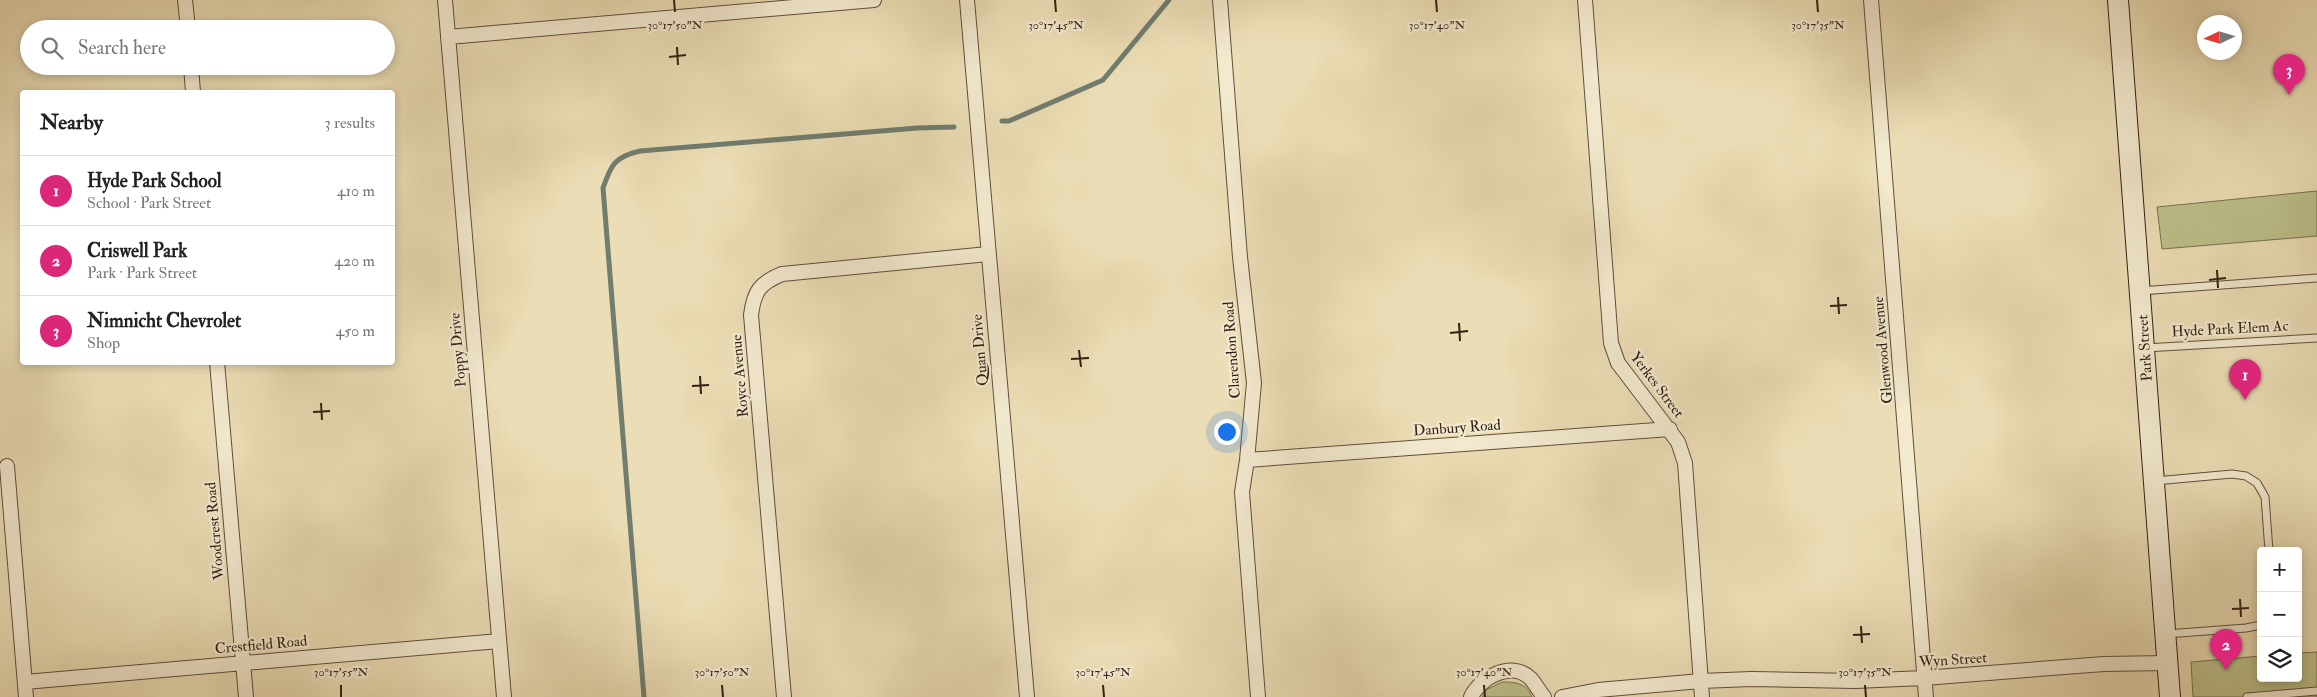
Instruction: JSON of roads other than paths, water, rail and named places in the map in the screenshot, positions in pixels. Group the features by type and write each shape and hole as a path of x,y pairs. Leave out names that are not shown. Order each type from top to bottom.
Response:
{"street":[{"path":"185,0 187,20"},
{"name":"Poppy Drive","path":"445,0 504,697"},
{"path":"448,37 874,0"},
{"name":"Quan Drive","path":"967,0 1027,697"},
{"name":"Clarendon Road","path":"1220,0 1240,257 1254,383 1242,492 1258,697"},
{"name":"Yerkes Street","path":"1585,0 1612,343 1618,363 1670,428 1678,442 1685,463 1702,697"},
{"name":"Glenwood Avenue","path":"1871,0 1926,697"},
{"name":"Park Street","path":"2118,0 2170,697"},
{"path":"192,75 193,90"},
{"name":"Royce Avenue","path":"784,697 751,315 753,301 759,288 767,280 782,274 988,254"},
{"name":"Woodcrest Road","path":"217,365 246,697"},
{"name":"Danbury Road","path":"1247,460 1670,428"},
{"path":"6,466 26,697"},
{"name":"Crestfield Road","path":"26,682 499,641"},
{"name":"Wyn Street","path":"1562,697 1598,690 1701,681 1771,679 1855,681 1924,678 2104,664 2167,662"},
{"path":"1471,697 1476,687 1494,673 1514,670 1529,677 1544,697"}],"lane":[{"path":"2140,291 2317,278"},
{"name":"Hyde Park Elem Ac","path":"2145,348 2317,338"},
{"path":"2154,481 2232,474 2246,476 2257,483 2265,497 2269,547"},
{"path":"2166,634 2246,628 2257,625"},
{"path":"2247,697 2317,691"}],"waterway":[{"path":"1002,121 1009,121 1103,80 1169,0"},
{"path":"644,697 603,188 608,173 619,159 640,151 917,128 954,127"}],"place":[{"name":"Nimnicht Chevrolet","path":"2289,95"},
{"name":"Hyde Park School","path":"2245,400"},
{"name":"Criswell Park","path":"2226,670"}]}
